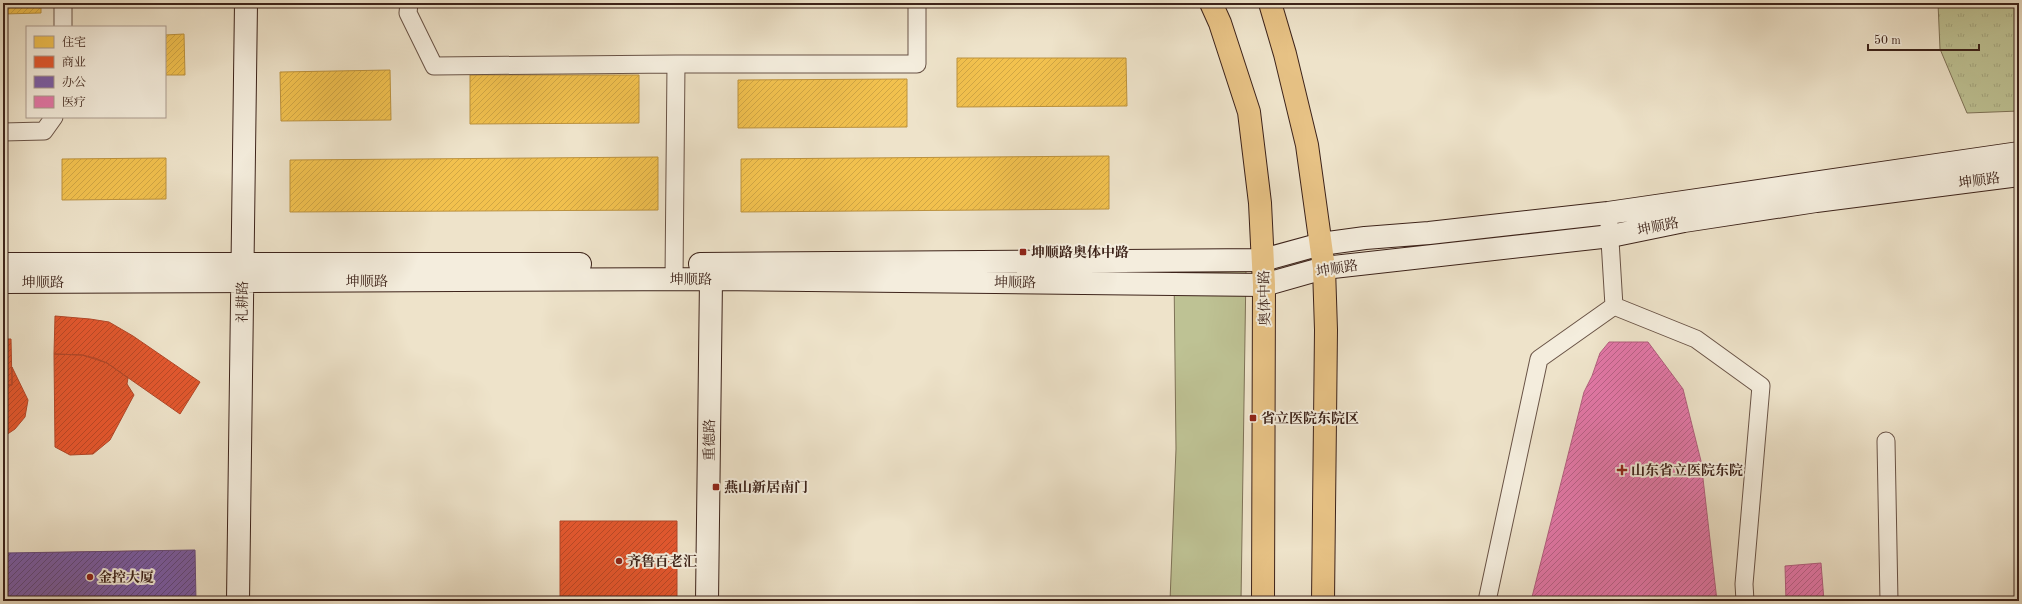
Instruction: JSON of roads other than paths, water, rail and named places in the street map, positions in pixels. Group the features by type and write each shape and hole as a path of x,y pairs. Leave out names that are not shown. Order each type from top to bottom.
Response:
{"main road":[{"name":"奥体中路","path":"1211,3 1220,23 1249,112 1260,203 1264,285 1263,601"},
{"path":"1270,3 1285,54 1307,145 1324,268 1326,330 1323,601"}],"street":[{"path":"63,3 64,26"},
{"name":"礼耕路","path":"238,601 246,3"},
{"path":"408,3 408,13 434,66 917,64 917,3"},
{"path":"674,271 676,64"},
{"path":"3,132 44,131 53,118"},
{"name":"坤顺路","path":"3,282 243,273 674,271 1263,260 1321,244 1365,238 1608,213 2019,154"},
{"name":"坤顺路","path":"674,271 711,279 1264,285 1324,268 1610,236 1684,221 1816,201 2019,175"},
{"path":"1608,213 1614,306"},
{"name":"坤顺路","path":"3,264 243,273"},
{"name":"重德路","path":"707,601 711,279"},
{"path":"1487,601 1539,359 1614,306"},
{"path":"1614,306 1696,339 1761,386 1744,584 1745,601"},
{"path":"1886,441 1889,601"}],"place":[{"name":"坤顺路奥体中路","path":"1023,252"},
{"name":"省立医院东院区","path":"1253,418"},
{"name":"山东省立医院东院","path":"1622,470"},
{"name":"燕山新居南门","path":"716,487"},
{"name":"齐鲁百老汇","path":"619,561"},
{"name":"金控大厦","path":"90,577"}]}
